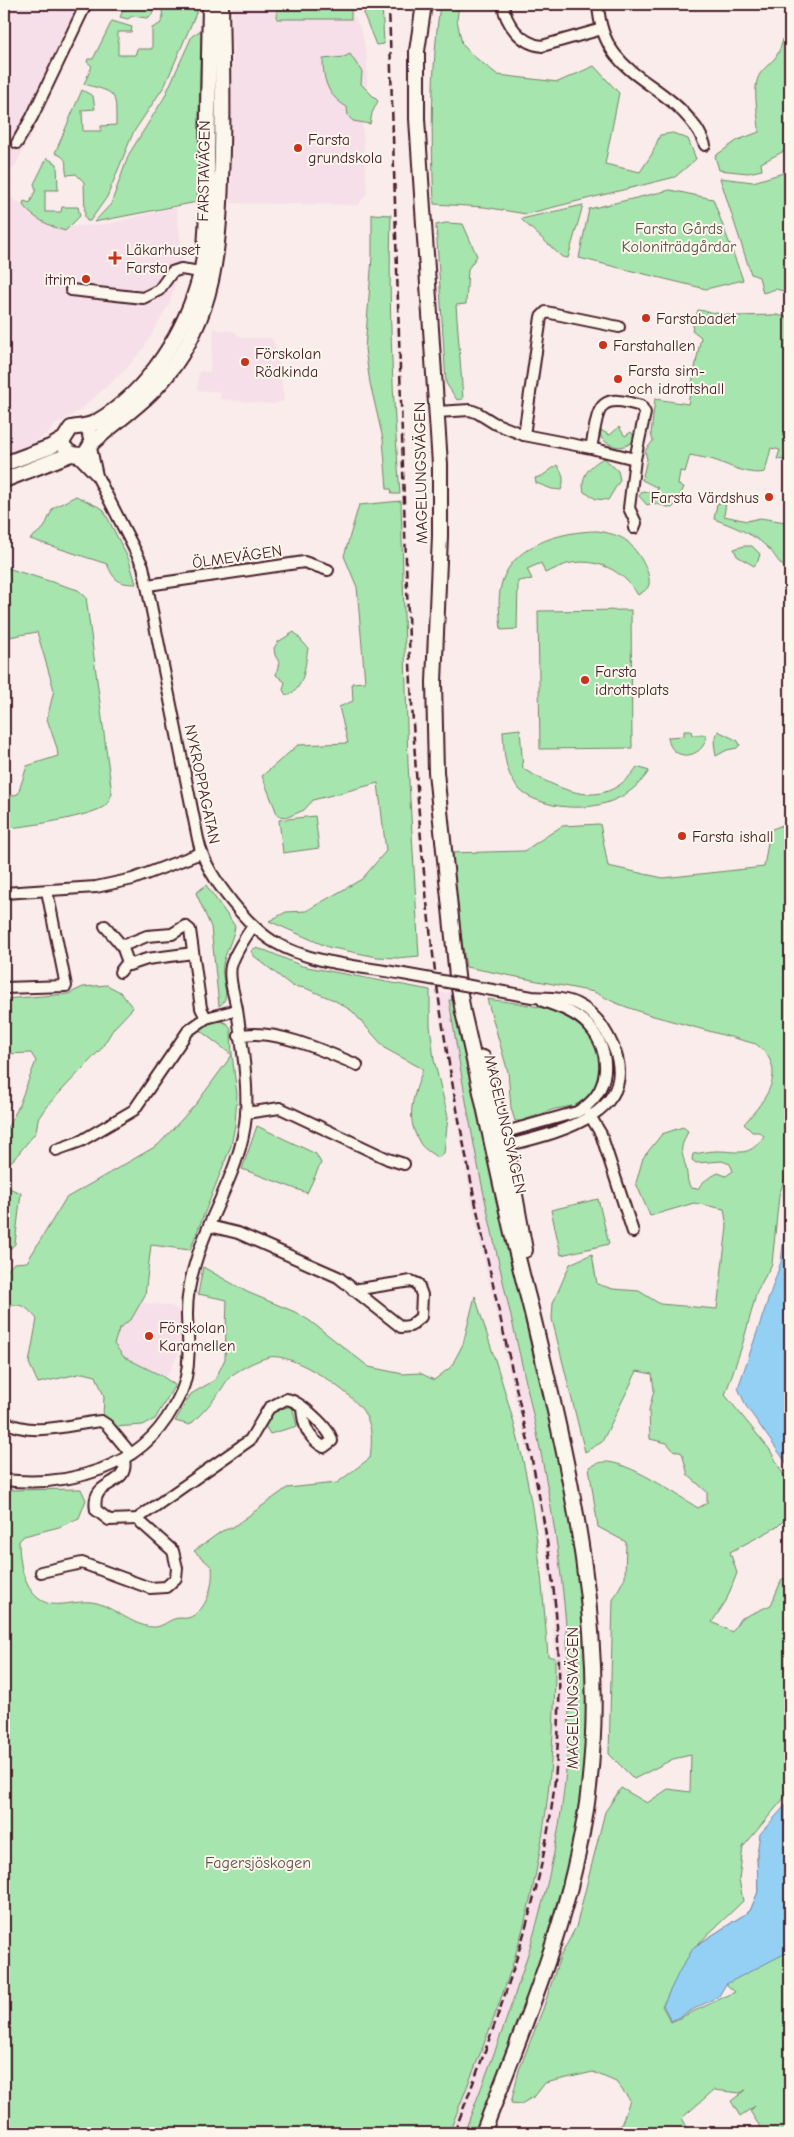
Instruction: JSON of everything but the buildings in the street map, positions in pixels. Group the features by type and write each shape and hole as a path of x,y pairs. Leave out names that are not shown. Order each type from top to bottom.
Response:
{"main road":[{"name":"FARSTAVÄGEN","path":"4,464 31,456 64,439 71,428 82,428 98,421 119,405 156,367 182,324 208,273 207,182 210,4"},
{"name":"FARSTAVÄGEN","path":"4,480 74,454 85,454 91,446 143,401 168,374 185,349 200,319 208,273 220,223 222,151 221,4"},
{"name":"MAGELUNGSVÄGEN","path":"424,4 417,51 417,119 422,222 437,412 440,502 434,682 440,819 457,976 464,1012 498,1141 520,1268 573,1488 582,1545 592,1645 592,1755 581,1838 558,1930 483,2133"},
{"path":"82,428 88,431 92,437 91,446"},
{"path":"64,439 66,450 74,454"}],"street":[{"path":"18,143 86,4"},
{"path":"503,4 504,14 511,28 536,46 602,29"},
{"path":"598,4 602,29 613,53 626,68 680,110 695,125 705,145"},
{"path":"71,290 143,298 159,290 172,272 181,269 208,273"},
{"path":"524,435 541,317 546,312 619,327"},
{"path":"591,448 599,411 604,403 614,400 640,406 645,413 635,459 629,508 636,523 634,528"},
{"path":"437,412 470,410 494,423 524,435 635,459"},
{"name":"NYKROPPAGATAN","path":"91,446 98,476 137,552 148,585 201,853 225,894 253,926 273,941 302,955 498,991 566,999 588,1010 604,1029 614,1048 618,1079 613,1095 604,1107 591,1118 543,1136 498,1141"},
{"name":"NYKROPPAGATAN","path":"74,454 98,476"},
{"name":"ÖLMEVÄGEN","path":"148,585 304,562 328,570"},
{"path":"4,893 96,887 133,879 201,853"},
{"path":"4,988 66,986 47,891"},
{"path":"104,926 122,946 127,963"},
{"path":"122,946 147,936 172,934 185,926 190,930 202,1008 206,1018"},
{"path":"4,1480 21,1482 64,1480 99,1470 127,1457 151,1438 166,1420 180,1395 186,1378 190,1344 188,1295 195,1263 234,1168 241,1144 246,1113 244,1072 231,967 253,926"},
{"path":"127,963 132,965 147,959 194,953"},
{"path":"120,972 127,963"},
{"name":"NYKROPPAGATAN","path":"498,1141 586,1107 602,1088 605,1077 605,1062 595,1035 588,1025 573,1014 530,996"},
{"path":"56,1150 81,1141 136,1109 188,1031 206,1018 237,1010"},
{"path":"240,1036 262,1035 297,1042 357,1065"},
{"path":"586,1107 601,1134 632,1232"},
{"path":"246,1113 280,1108 388,1159 404,1164"},
{"path":"209,1226 238,1232 338,1277 354,1290 401,1327 410,1326 421,1317 422,1294 418,1284 411,1281 354,1290"},
{"path":"4,1420 26,1429 65,1427 100,1421 107,1425 127,1457 124,1474 101,1488 96,1494 94,1501 96,1510 109,1520 137,1519 250,1440 269,1408 286,1399 296,1401 302,1407"},
{"path":"41,1572 82,1563 150,1588 166,1587 176,1578 177,1568 173,1551 137,1519"}],"shaded area":[{"path":"4,4 94,4 16,164 6,177 12,181 7,191 13,199 55,228 108,224 176,207 183,260 169,304 143,349 126,369 79,411 55,425 49,433 26,447 4,454"},
{"name":"Farsta grundskola","path":"233,4 354,4 353,15 361,30 367,57 367,85 361,104 367,193 358,205 231,203"},
{"name":"Förskolan Rödkinda","path":"214,329 233,331 242,338 272,338 277,353 284,401 272,404 220,399 221,392 197,390 199,371 210,372"},
{"path":"436,993 452,993 452,1000 450,1001 470,1126 553,1515 566,1620 569,1695 567,1760 554,1855 527,1960 501,2038 464,2133 449,2133 512,1966 529,1906 542,1842 552,1768 555,1658 552,1604 544,1540 529,1458 477,1229"},
{"name":"Förskolan Karamellen","path":"141,1303 172,1306 180,1312 182,1346 167,1376 162,1376 124,1357 114,1344 119,1329 132,1318"}],"green space":[{"path":"161,4 200,4 165,85 133,133 107,197 90,221 87,221 85,217 84,182 76,174 67,175 65,160 55,153 82,90 93,96 95,109 82,110 83,131 101,131 101,126 116,125 116,106 112,95 103,89 84,84 92,66 87,62 88,59 93,59 112,21 132,27 131,32 118,32 118,55 135,55 137,49 152,49 152,28 160,24 163,18"},
{"path":"277,4 351,4 351,19 277,19"},
{"path":"365,4 382,4 384,44 376,45 364,15"},
{"path":"440,4 459,4 457,20 462,44 472,55 498,75 558,82 594,66 619,93 605,164 640,172 652,154 660,135 673,133 688,139 696,159 675,177 526,214 484,207 434,204 432,104"},
{"path":"154,5 152,15 147,18 132,16 128,19 120,17 125,6"},
{"path":"790,25 790,148 761,163 762,170 748,173 719,170 715,156 738,140 759,132 756,94 757,80 762,71 780,50"},
{"path":"201,30 197,202 94,222 111,204 129,154 164,98 192,36"},
{"path":"350,54 362,72 361,84 378,101 372,113 370,124 353,121 348,116 347,107 331,93 324,74 323,59 344,57"},
{"path":"47,158 57,164 58,190 45,190 45,212 61,212 62,207 78,207 80,216 65,231 42,221 31,214 23,205 24,201 30,203 36,189 34,184"},
{"path":"790,171 790,293 776,289 763,293 759,277 751,274 720,178 753,182"},
{"name":"Farsta Gårds Koloniträdgårdar","path":"670,190 713,199 743,280 706,289 579,258 589,209"},
{"path":"583,205 568,258 562,257 521,219"},
{"path":"372,214 391,215 390,285 392,354 400,494 392,494 391,489 387,489 383,439 370,383 365,349 372,257"},
{"path":"446,223 463,224 477,256 468,269 466,304 456,305 463,399 457,400 446,383 436,225"},
{"path":"698,310 734,316 777,315 790,318 790,461 777,459 780,450 771,448 765,472 754,473 714,460 690,455 685,472 680,471 678,485 684,487 677,503 672,508 653,503 647,505 639,496 643,491 655,494 658,488 642,480 647,459 645,451 653,441 651,434 655,399 688,404 701,337 692,330"},
{"path":"619,427 625,436 631,432 636,439 632,443 618,447 601,438 600,430 610,435"},
{"path":"604,458 618,471 620,480 608,500 596,499 584,492 583,486 583,481 590,468"},
{"path":"557,465 563,477 561,490 536,483 535,478 542,476"},
{"path":"76,496 103,509 129,560 136,584 117,580 107,564 30,539 44,528 53,508"},
{"path":"401,501 408,764 419,956 397,958 377,957 328,947 269,921 286,912 306,911 362,879 386,851 378,783 313,800 304,810 288,817 278,816 262,776 298,745 348,743 339,707 353,701 352,683 365,682 357,587 344,556 359,505"},
{"path":"726,502 724,516 747,521 760,518 786,522 790,505 790,570 783,566 760,541 742,530 714,519 717,504"},
{"path":"598,531 621,538 632,546 648,573 649,584 646,589 638,595 632,586 617,572 598,564 578,562 567,564 545,573 541,563 527,569 532,579 518,581 517,629 501,630 500,591 504,576 512,563 524,552 552,538 568,534"},
{"path":"752,546 760,554 754,566 737,556 734,549"},
{"path":"4,567 78,590 86,597 112,794 106,805 88,813 41,824 4,828 4,798 18,794 27,766 58,756 47,719 54,690 37,632 9,637 4,636"},
{"name":"Farsta idrottsplats","path":"631,610 632,748 540,749 538,611"},
{"path":"294,632 308,648 301,683 292,693 286,695 283,690 285,682 276,675 279,662 274,648 278,642"},
{"path":"520,729 523,769 568,790 583,794 597,794 611,790 624,781 637,767 649,771 630,791 607,803 594,806 567,807 540,801 526,795 519,789 510,776 508,769 503,731"},
{"path":"684,731 691,731 692,735 707,735 700,750 687,755 674,751 668,737 684,736"},
{"path":"718,731 738,741 740,745 716,756 714,742"},
{"path":"315,816 319,848 283,853 279,820"},
{"path":"790,822 790,1164 779,1195 772,1264 757,1291 742,1346 725,1395 770,1450 790,1487 790,1514 777,1527 730,1552 737,1573 726,1601 712,1622 732,1632 740,1619 771,1605 782,1579 790,1578 790,1791 743,1847 739,1879 743,1901 697,1945 750,1911 758,1892 757,1853 790,1800 790,1894 694,1947 662,2006 671,2022 735,1992 726,1984 790,1903 790,2133 764,2133 750,2111 755,2106 740,2116 731,2101 746,2090 740,2093 714,2090 682,2118 690,2133 621,2133 619,2131 630,2100 616,2082 593,2072 545,2083 535,2096 521,2104 511,2103 519,2070 543,2009 560,1957 576,1927 605,1812 621,1788 647,1803 668,1789 690,1792 691,1755 673,1759 634,1779 609,1754 613,1600 625,1577 626,1542 598,1527 589,1467 603,1462 625,1467 652,1479 698,1508 707,1503 707,1492 688,1475 682,1453 673,1450 667,1443 650,1439 649,1410 654,1390 652,1374 637,1371 602,1442 585,1452 552,1319 553,1303 570,1264 592,1254 597,1284 613,1289 639,1291 660,1304 717,1309 727,1227 724,1209 694,1203 650,1216 636,1183 643,1158 662,1134 683,1127 688,1131 683,1143 682,1153 691,1188 698,1189 704,1181 718,1173 726,1176 733,1171 730,1164 722,1161 696,1163 692,1160 693,1154 714,1151 744,1152 754,1148 759,1143 764,1136 759,1132 752,1132 744,1124 766,1095 773,1074 772,1064 766,1054 756,1044 650,1015 618,1004 594,992 466,967 448,853 524,851 562,826 600,824 608,866 663,878 764,867 770,830"},
{"path":"206,885 235,926 223,965 225,998 219,1006 211,927 196,893"},
{"path":"255,948 302,966 430,990 430,1025 434,1060 448,1117 444,1153 438,1158 423,1147 412,1124 412,1106 423,1069 386,1049 352,1011 334,1000 305,988 292,986 254,956 251,951"},
{"path":"107,985 120,992 133,1008 114,1028 101,1049 46,1107 38,1119 36,1132 14,1159 4,1167 4,1134 17,1110 36,1061 31,1053 4,1054 4,999 68,994 83,987"},
{"path":"452,993 455,995 536,1370 541,1378 571,1517 583,1618 586,1695 584,1766 571,1855 536,1971 476,2133 464,2133 514,1996 543,1902 554,1855 562,1807 567,1758 569,1689 566,1621 558,1553 547,1486 478,1164 449,1000 452,1000"},
{"path":"487,999 531,1005 559,1013 582,1029 594,1044 600,1063 598,1082 584,1102 574,1109 572,1106 555,1109 521,1121 515,1121 511,1108 508,1072"},
{"path":"221,1021 228,1024 231,1030 232,1055 198,1029 212,1022"},
{"path":"232,1055 237,1094 235,1125 231,1146 190,1250 151,1245 145,1295 132,1318 119,1329 114,1344 124,1357 162,1376 175,1385 155,1419 143,1425 114,1427 103,1417 104,1396 96,1376 83,1373 38,1383 29,1363 37,1319 22,1306 4,1307 4,1274 14,1263 27,1262 66,1198 158,1145 196,1104"},
{"path":"257,1126 316,1154 321,1163 307,1193 242,1169"},
{"path":"4,1186 21,1193 15,1244 4,1255"},
{"path":"598,1199 609,1244 561,1255 551,1210"},
{"name":"Fagersjöskogen","path":"203,1267 247,1292 295,1312 310,1321 369,1367 403,1374 420,1373 434,1380 451,1367 463,1344 475,1296 512,1416 522,1456 536,1531 548,1656 555,1658 550,1775 540,1852 523,1928 498,2008 449,2133 4,2133 4,1490 81,1489 86,1500 79,1518 59,1527 24,1536 19,1541 22,1569 29,1587 35,1595 42,1601 51,1604 97,1603 141,1625 156,1627 176,1618 188,1618 195,1615 208,1597 212,1581 212,1567 194,1551 222,1531 233,1527 287,1488 337,1483 370,1458 371,1430 368,1419 359,1405 336,1385 322,1376 307,1367 280,1357 269,1357 260,1360 232,1375 212,1402 190,1425 175,1421 191,1394 215,1380 225,1359 227,1300 198,1294"},
{"path":"292,1406 297,1426 270,1434 264,1424 276,1410"}],"water":[{"path":"790,1188 790,1468 746,1406 738,1388 781,1262"},
{"path":"790,1800 790,1953 786,1953 726,1984 719,1996 671,2021 663,2005 694,1947 750,1911 758,1892 757,1853 760,1834"}],"railway":[{"path":"389,4 408,614 413,725 426,891 445,1043 482,1235 544,1521 556,1609 559,1658 559,1707 555,1780 549,1826 540,1871 529,1916 502,2003 454,2133"}],"place":[{"name":"Farsta grundskola","path":"298,148"},
{"name":"Läkarhuset Farsta","path":"115,258"},
{"name":"itrim","path":"86,279"},
{"name":"Farstabadet","path":"646,318"},
{"name":"Farstahallen","path":"603,345"},
{"name":"Förskolan Rödkinda","path":"245,362"},
{"name":"Farsta sim- och idrottshall","path":"618,379"},
{"name":"Farsta Värdshus","path":"769,497"},
{"name":"Farsta idrottsplats","path":"585,680"},
{"name":"Farsta ishall","path":"682,836"},
{"name":"Förskolan Karamellen","path":"149,1336"}]}
